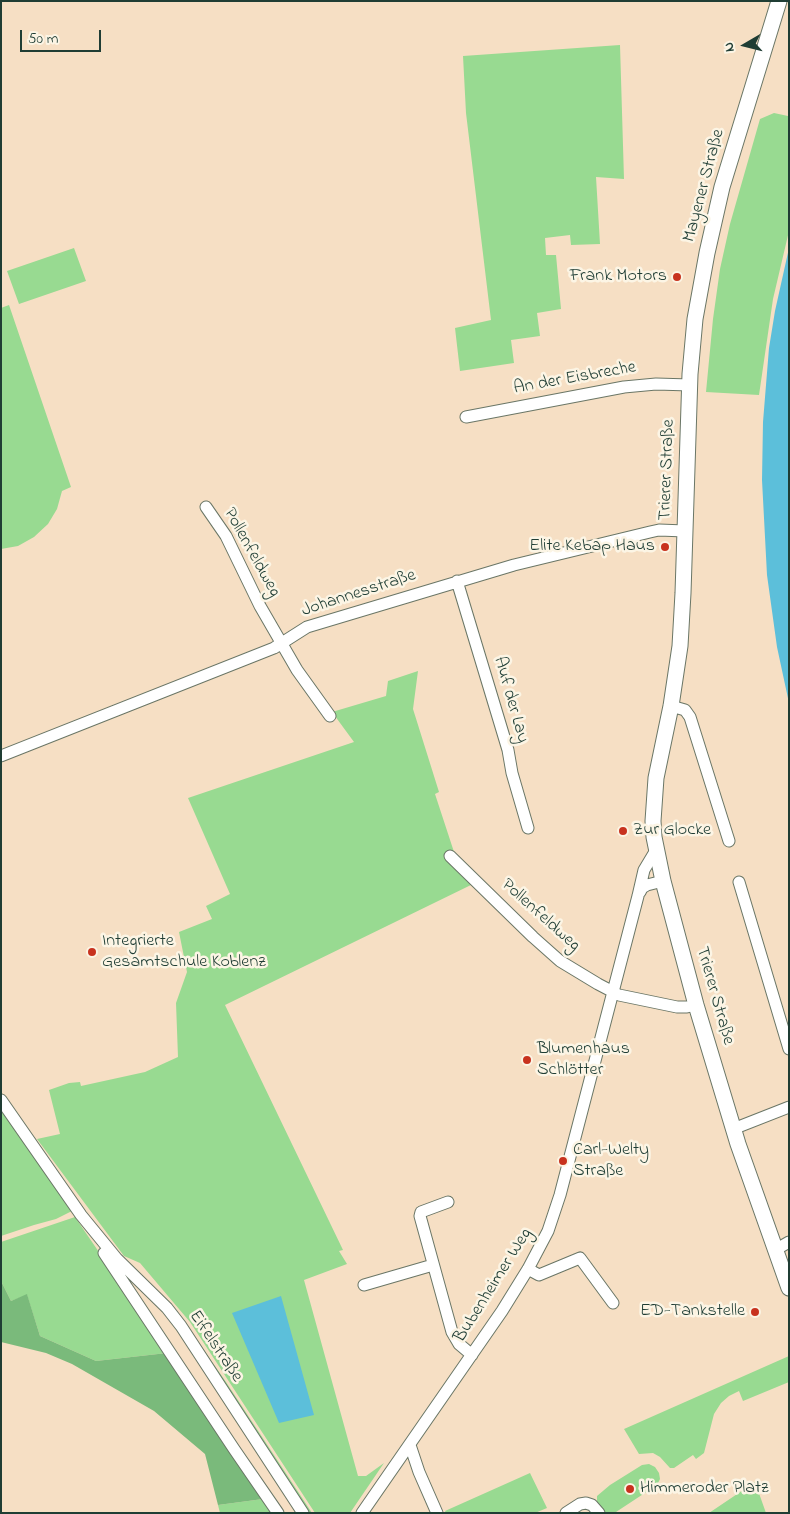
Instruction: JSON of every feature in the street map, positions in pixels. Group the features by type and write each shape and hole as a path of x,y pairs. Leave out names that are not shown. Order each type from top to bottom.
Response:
{"main road":[{"name":"Mayener Straße","path":"690,385 698,300 706,253 720,196 779,1"},
{"name":"Trierer Straße","path":"690,385 680,646 671,706 655,787 653,821 656,850 696,1005 734,1129 789,1288"}],"street":[{"name":"An der Eisbreche","path":"466,417 624,387 656,384 690,385"},
{"name":"Pollenfeldweg","path":"206,507 226,536 260,606 297,670 330,716"},
{"name":"Johannesstraße","path":"1,756 248,659 274,648 307,627 514,565 650,532 685,531"},
{"name":"Auf der Lay","path":"457,581 508,750 512,773 528,828"},
{"path":"671,706 685,710 690,717 730,841"},
{"name":"Bubenheimer Weg","path":"362,1513 472,1355 528,1269 548,1231 558,1205 646,866 656,850"},
{"name":"Pollenfeldweg","path":"450,856 560,961 613,992"},
{"path":"640,892 647,884 663,881"},
{"path":"739,882 789,1049"},
{"path":"613,992 677,1007 687,1008 696,1005"},
{"name":"Eifelstraße","path":"1,1100 81,1215 229,1442 278,1513"},
{"path":"734,1129 789,1107"},
{"path":"448,1202 421,1212 420,1216 452,1332 459,1344 472,1355"},
{"name":"Eifelstraße","path":"81,1215 97,1232 117,1259 167,1308 300,1510"},
{"path":"775,1250 789,1242"},
{"path":"528,1269 539,1275 580,1258 613,1303"},
{"path":"364,1285 433,1265"},
{"path":"410,1445 419,1472 437,1513"},
{"path":"566,1513 580,1504 592,1504 598,1510"}],"green space":[{"path":"620,45 624,179 596,177 600,244 571,245 570,235 545,238 546,255 556,255 561,309 537,313 540,336 511,340 514,363 460,371 455,328 491,320 466,113 463,56"},
{"path":"774,113 788,116 789,114 789,231 773,299 759,395 706,392 720,269 730,224 760,119"},
{"path":"74,248 86,281 19,304 7,271"},
{"path":"9,305 71,487 62,491 57,509 48,524 34,537 18,546 1,549 1,308"},
{"path":"418,671 413,709 439,792 435,794 454,852 444,856 473,884 225,1005 343,1250 339,1251 347,1264 304,1280 358,1476 366,1476 384,1463 350,1513 315,1513 190,1322 140,1263 124,1256 37,1139 60,1134 49,1090 69,1083 80,1082 81,1086 145,1072 178,1057 176,1003 187,972 179,932 212,919 206,906 230,894 188,798 354,742 332,712 386,696 388,681"},
{"path":"1,1110 72,1211 56,1219 1,1236"},
{"path":"75,1217 167,1353 96,1361 40,1336 27,1295 11,1301 1,1281 1,1242"},
{"path":"1,1281 11,1301 27,1294 40,1336 96,1361 167,1353 263,1499 218,1505 205,1454 154,1411 72,1364 46,1353 1,1342"},
{"path":"197,1340 226,1382 312,1513 308,1513"},
{"path":"789,1356 789,1382 743,1401 739,1391 721,1403 714,1414 704,1453 696,1459 693,1455 674,1468 670,1468 660,1457 653,1453 639,1454 624,1429"},
{"path":"649,1464 655,1467 659,1473 660,1479 657,1485 616,1512 604,1513 597,1504 597,1496 610,1485 642,1465"},
{"path":"530,1473 547,1508 535,1513 446,1513 445,1511"},
{"path":"755,1482 766,1513 709,1513"},
{"path":"263,1499 271,1513 220,1513 218,1505"}],"water":[{"path":"789,248 789,703 777,647 767,575 762,480 763,422 769,348"},
{"path":"281,1296 314,1415 279,1423 232,1313"}],"place":[{"name":"Frank Motors","path":"677,277"},
{"name":"Elite Kebap Haus","path":"665,547"},
{"name":"Zur Glocke","path":"623,831"},
{"name":"Integrierte Gesamtschule Koblenz","path":"92,952"},
{"name":"Blumenhaus Schlötter","path":"527,1060"},
{"name":"Carl-Welty Straße","path":"563,1161"},
{"name":"ED-Tankstelle","path":"755,1312"},
{"name":"Himmeroder Platz","path":"630,1489"}]}
